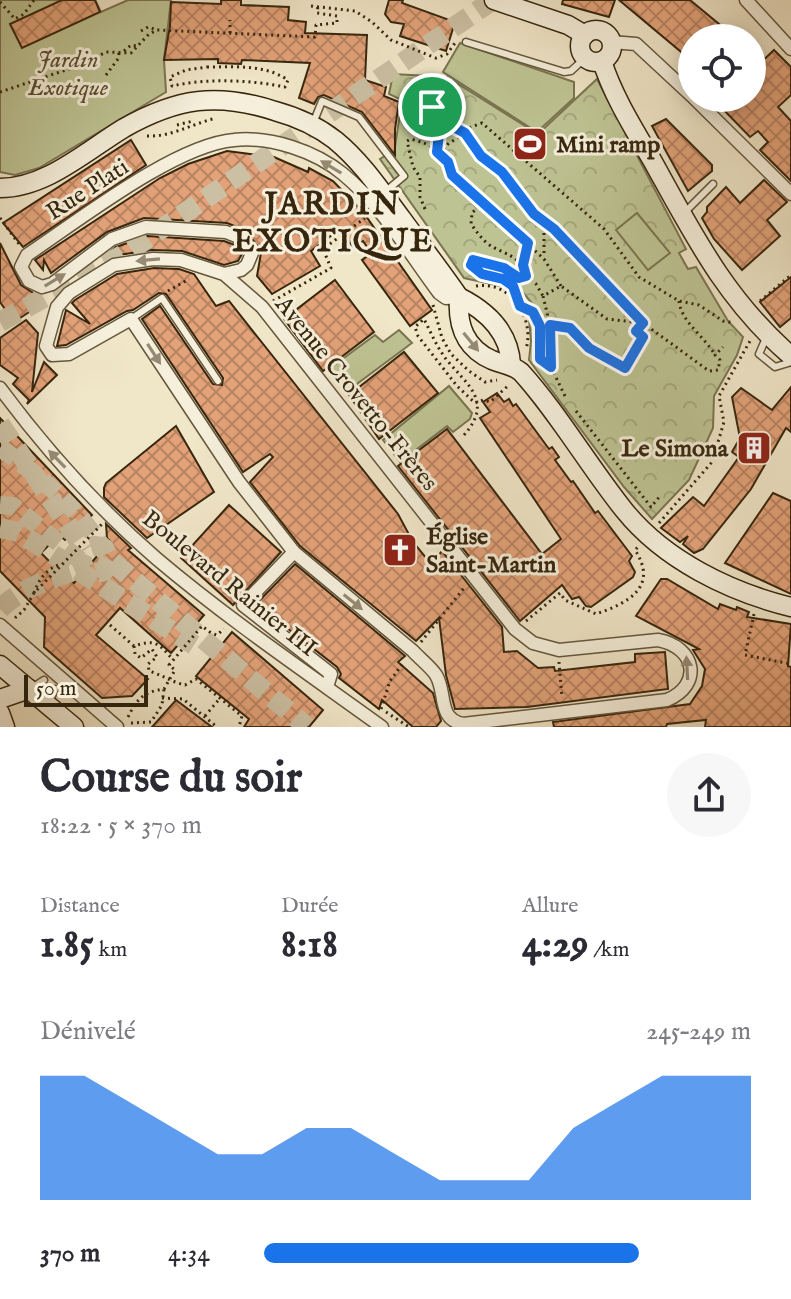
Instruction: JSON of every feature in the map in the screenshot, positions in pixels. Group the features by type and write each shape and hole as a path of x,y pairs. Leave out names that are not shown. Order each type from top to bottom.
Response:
{"street":[{"path":"494,0 568,25 585,35"},
{"path":"746,0 791,49"},
{"path":"594,60 611,51 611,42 602,31 593,30 585,35 580,49 594,60 720,278 746,314 791,359"},
{"path":"611,42 636,44 678,83"},
{"path":"0,188 28,185 148,115 190,102 215,98 231,100 257,105 313,125 364,167 380,201 496,324 528,380 625,511 673,554 710,577 759,598 791,607"},
{"path":"708,112 791,194"},
{"name":"Rue Plati","path":"27,255 158,170 196,149 233,140 260,140 317,158 380,201"},
{"path":"27,255 21,267 29,281 42,287 52,284 112,239 146,227 226,232 248,244 252,253 247,265 241,270 224,274 181,260 153,259 114,265 69,293 57,307 46,346 52,355 69,354 131,319 258,506 294,552 413,651"},
{"name":"Avenue Crovetto-Frères","path":"224,274 262,307 515,629 533,643 559,650 658,640 674,643 685,651 690,671 681,693 667,700 463,724 452,721 446,712 436,675 413,651"},
{"path":"464,293 458,314 468,341 484,356 497,362 516,360"},
{"name":"Boulevard Rainier III","path":"0,388 40,441 156,557 208,600 382,727"},
{"path":"294,552 243,605 331,674 327,687"},
{"path":"2,626 117,727"},
{"path":"0,665 51,697 74,727"},
{"path":"0,699 36,685"},
{"path":"0,713 5,727"}],"lane":[{"path":"466,42 564,72 594,60"},
{"path":"313,125 322,101 359,117 404,176 380,201"},
{"path":"683,215 713,184"},
{"path":"131,319 162,298 218,381"}],"path":[{"path":"0,2 15,19 24,14 34,0"},
{"path":"311,6 355,11 391,40 436,58 447,54 457,41 466,42"},
{"path":"141,31 148,27 157,30 315,37 316,25 337,23 337,16 317,13 318,6"},
{"path":"230,20 230,33"},
{"path":"0,92 81,65 106,52 131,53 157,30"},
{"path":"106,75 121,53 131,45 138,46"},
{"path":"210,83 189,82 172,86 170,77 186,70 207,67 250,67 270,70 288,80 285,87 239,82"},
{"path":"439,153 436,143 412,111 421,106 432,107 448,124 465,133 481,156 502,172 534,214 554,229 643,323 709,371 718,370 720,360 680,312 679,301"},
{"path":"432,107 440,124 436,143"},
{"path":"439,153 471,127 482,123 604,229 639,277 679,301 699,305 723,321 728,321"},
{"path":"425,209 420,197 420,177 413,167 407,141 411,139 431,146 439,153 448,162 452,175 544,259 561,286 607,319 643,323"},
{"path":"277,299 331,268 323,249 380,201"},
{"path":"483,202 472,213 471,224 490,246 510,253 523,265"},
{"path":"0,218 27,255"},
{"path":"544,221 544,259"},
{"path":"528,243 523,265 526,276 536,284 543,296 550,325 551,367 565,397"},
{"path":"516,360 527,348 529,335 513,286 503,279 482,274 471,265 473,260 504,268 519,278 526,276"},
{"path":"757,303 791,275"},
{"path":"172,289 188,279"},
{"path":"464,293 482,285 501,289 520,306 533,312 540,326 540,359 551,367"},
{"path":"543,296 561,286"},
{"path":"464,435 473,425 477,410 475,390 445,358 424,319 415,327 418,336 457,386 475,403"},
{"path":"550,325 570,328 589,348 625,368 642,343 643,337 636,331 643,323"},
{"path":"715,355 723,347"},
{"path":"657,525 712,462 724,422 719,396 741,357"},
{"path":"475,403 495,399"},
{"path":"573,408 651,507 660,496"},
{"path":"2,626 24,610 34,593 111,514"},
{"path":"524,618 526,621 560,593 565,600 596,614 607,610 637,593 645,565"},
{"path":"380,710 390,681 474,576"},
{"path":"756,606 745,655 791,664"},
{"path":"110,625 134,646 135,654 141,658 148,651 156,652 157,657 148,664 149,671 168,681 185,685 196,679 221,697 242,716 239,727"},
{"path":"164,689 150,691 138,699 125,724 151,722 162,705 164,689 175,670 169,665 202,626 211,633"},
{"path":"134,646 155,642 173,660"},
{"path":"559,650 563,711"},
{"path":"204,717 221,697"},
{"path":"162,698 183,699 217,727"}],"green space":[{"name":"Jardin Exotique","path":"0,0 95,0 101,12 128,0 171,0 164,60 166,92 39,168 15,175 0,172"},
{"path":"460,43 574,82 574,98 537,132 443,72"},
{"path":"393,74 447,77 538,134 597,79 686,249 679,253 688,269 696,267 728,321 743,337 737,355 714,396 713,428 689,480 652,519 624,487 529,360 529,319 536,308 515,283 505,287 464,278 380,159 395,147 402,100 389,94"},
{"path":"637,213 670,253 648,270 616,230"},
{"path":"399,330 412,343 346,392 329,369 375,335 383,342"},
{"path":"449,386 472,413 470,419 453,432 447,426 400,462 383,440"}],"building":[{"path":"62,0 95,0 100,12 22,48 10,24"},
{"path":"221,0 241,0 241,5 289,7 288,20 306,22 305,33 367,35 365,80 386,87 384,96 399,102 395,155 362,112 324,95 318,97 314,104 299,98 310,63 242,60 241,64 218,63 218,59 164,60 171,2 221,4"},
{"path":"389,0 403,0 402,3 455,22 446,51 400,36 404,24 391,22 385,14"},
{"path":"563,0 615,0 609,17 562,4"},
{"path":"619,0 690,0 719,24 678,24 678,49"},
{"path":"774,50 791,67 791,95 778,107 791,121 791,181 760,150 768,142 758,131 750,137 726,112 766,112 766,58"},
{"path":"666,119 712,165 712,171 688,191 652,126"},
{"path":"131,140 146,165 23,247 3,223"},
{"path":"227,151 274,157 308,172 309,168 333,181 363,212 432,310 410,326 362,260 371,253 363,241 353,247 340,229 311,251 320,266 272,294 257,276 259,248 245,230 227,223 144,218 107,232 51,273 44,260 43,270 35,260 160,178 188,164"},
{"path":"764,180 787,202 767,220 780,236 742,270 714,239 702,218 707,207 726,187 740,203"},
{"path":"147,236 224,241 235,245 242,254 238,261 224,265 182,251 152,250 112,256 110,252"},
{"path":"0,243 21,285 41,298 40,305 14,322 0,302"},
{"path":"154,268 179,269 194,274 216,306 229,301 398,514 413,542 431,564 442,551 502,627 504,652 517,651 538,668 554,667 555,671 635,662 635,654 665,652 668,689 527,707 455,709 446,675 439,618 416,641 300,546 250,482 273,457 270,454 243,472 142,319 160,306 213,384 222,385 223,378 166,294 159,293 66,345 57,346 66,310 90,324 72,303 75,300 117,274"},
{"path":"791,277 791,318 780,327 760,302"},
{"path":"335,280 374,332 323,371 284,319"},
{"path":"26,320 38,333 32,392 44,362 57,375 27,404 29,400 13,384 18,378 0,365 0,338"},
{"path":"404,352 438,393 379,439 349,395"},
{"path":"791,387 791,432 786,428 751,489 703,549 694,553 683,544 688,536 680,542 661,528 693,497 704,506 739,457 732,452 740,438 732,397 741,388 772,410"},
{"path":"497,393 504,402 509,399 513,406 516,404 549,449 552,447 559,457 555,460 571,482 632,556 629,561 635,572 633,577 591,607 586,606 579,597 572,599 562,585 520,621 398,466 447,429 542,554 561,539 480,418 490,412 483,402"},
{"path":"0,418 92,515 65,540 59,535 41,553 54,566 74,583 110,541 106,524 131,548 128,550 204,615 171,653 120,608 96,635 148,679 132,696 102,698 44,647 45,617 0,571"},
{"path":"176,426 214,492 147,538 104,497 104,488 106,483"},
{"path":"773,493 791,501 791,594 725,563"},
{"path":"229,505 281,552 233,605 181,558"},
{"path":"295,564 405,656 398,662 433,693 441,721 436,727 413,727 382,700 379,709 339,678 341,674 337,667 256,604"},
{"path":"661,579 667,579 718,609 720,604 736,610 737,607 749,612 747,617 791,624 788,666 791,667 791,727 705,727 706,720 667,724 666,727 554,727 553,722 690,704 702,686 705,669 693,650 699,649 636,616"},
{"path":"232,632 323,710 309,727 244,727 249,719 196,676"},
{"path":"176,700 212,727 152,727"}],"tunnel":[{"path":"0,322 128,252 493,0"},
{"path":"0,424 85,550"},
{"path":"0,448 56,493 82,519 102,547"},
{"path":"0,505 13,506 81,561"},
{"path":"0,528 18,532 194,645"},
{"path":"110,560 104,571 94,574 85,569 82,558 85,550 93,546 104,548 110,560 307,727"},
{"path":"0,609 29,589 84,568"}],"place":[{"name":"Mini ramp","path":"530,144"},
{"name":"Le Simona","path":"754,448"},
{"name":"Église Saint-Martin","path":"400,550"}],"district":[{"name":"JARDIN EXOTIQUE","path":"333,222"}],"route":[{"path":"432,107 448,124 465,133 481,156 502,172 534,214 554,229 643,323 636,331 643,337 642,343 625,368 589,348 570,328 560,326 550,325 551,367 540,359 540,326 533,312 520,306 513,286 503,279 482,274 471,265 473,260 485,262 504,268 519,278 526,276 523,265 528,243 452,175 448,162 437,152 440,124 432,107"}]}
